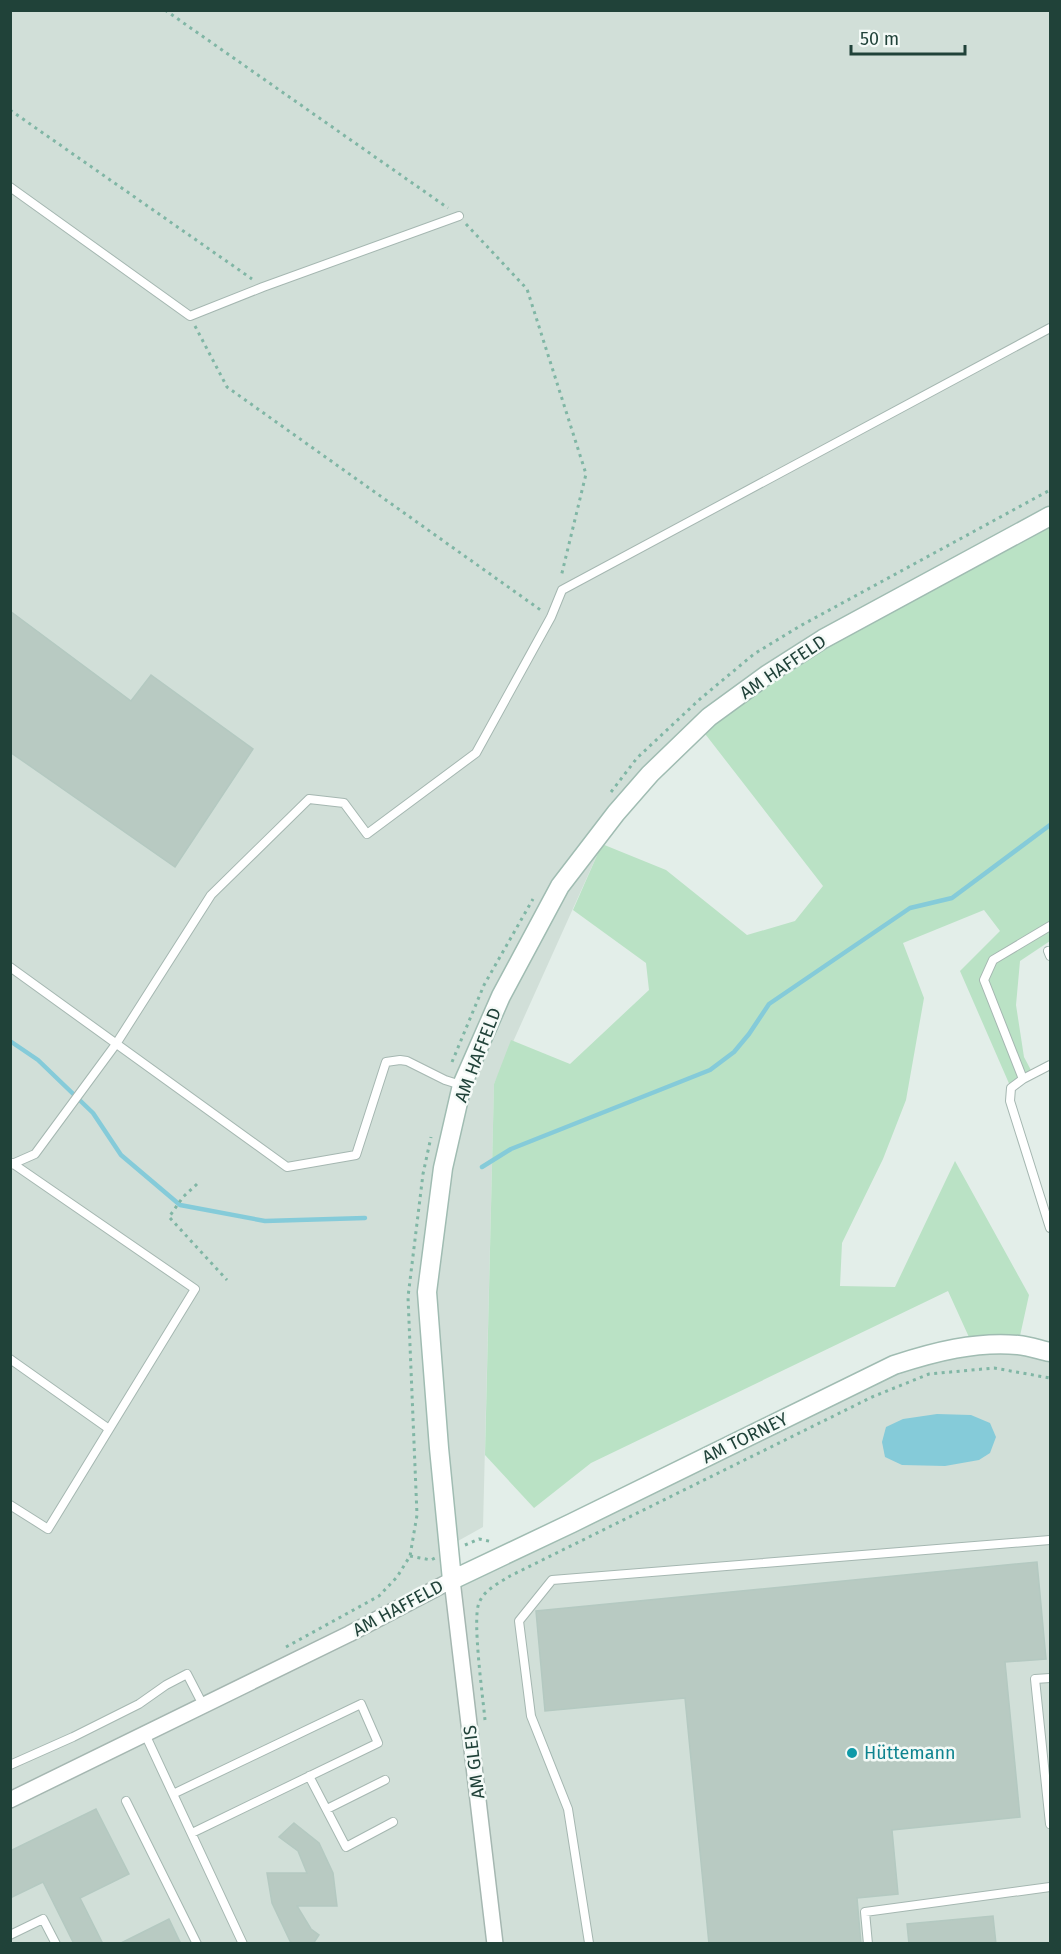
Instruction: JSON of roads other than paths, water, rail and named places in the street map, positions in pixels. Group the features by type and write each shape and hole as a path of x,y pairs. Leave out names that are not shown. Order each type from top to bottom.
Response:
{"street":[{"name":"AM HAFFELD","path":"10,1800 349,1634 452,1580 427,1292 454,1083 560,886 616,813 650,774 709,717 777,668 823,639 1050,516"},
{"name":"AM TORNEY","path":"452,1580 894,1365 936,1351 973,1346 1018,1345 1050,1352"},
{"name":"AM GLEIS","path":"452,1580 495,1944"}],"lane":[{"path":"10,187 190,316 459,216"},
{"path":"11,1164 35,1154 116,1044 211,895 309,799 344,803 367,834 476,753 551,617 562,590 1050,328"},
{"path":"1023,1079 984,980 993,960 1050,926"},
{"path":"10,967 287,1167 356,1155 386,1062 407,1061 454,1083"},
{"path":"1050,1065 1011,1088 1010,1101 1048,1214 1050,1228"},
{"path":"10,1505 48,1529 195,1289 11,1164"},
{"path":"10,1359 109,1429"},
{"path":"585,1944 589,1943 567,1809 531,1716 519,1621 552,1580 1050,1540"},
{"path":"10,1765 139,1704 166,1684 187,1674 203,1705"},
{"path":"1050,1678 1035,1679 1050,1824"},
{"path":"174,1794 361,1704 378,1743 192,1833"},
{"path":"145,1734 243,1944"},
{"path":"309,1776 346,1847 393,1822"},
{"path":"327,1809 385,1780"},
{"path":"126,1801 197,1944"},
{"path":"868,1944 865,1912 1050,1887"},
{"path":"10,1935 43,1919 56,1944"}],"water":[{"path":"937,1414 971,1415 990,1423 996,1437 990,1453 979,1460 945,1466 902,1465 885,1457 882,1442 886,1427 903,1419"}],"waterway":[{"path":"482,1167 511,1149 710,1070 734,1052 769,1004 910,908 952,898 1050,825"},
{"path":"10,1041 38,1060 93,1113 121,1155 180,1205 265,1221 365,1218"}],"place":[{"name":"Hüttemann","path":"852,1753"}]}
